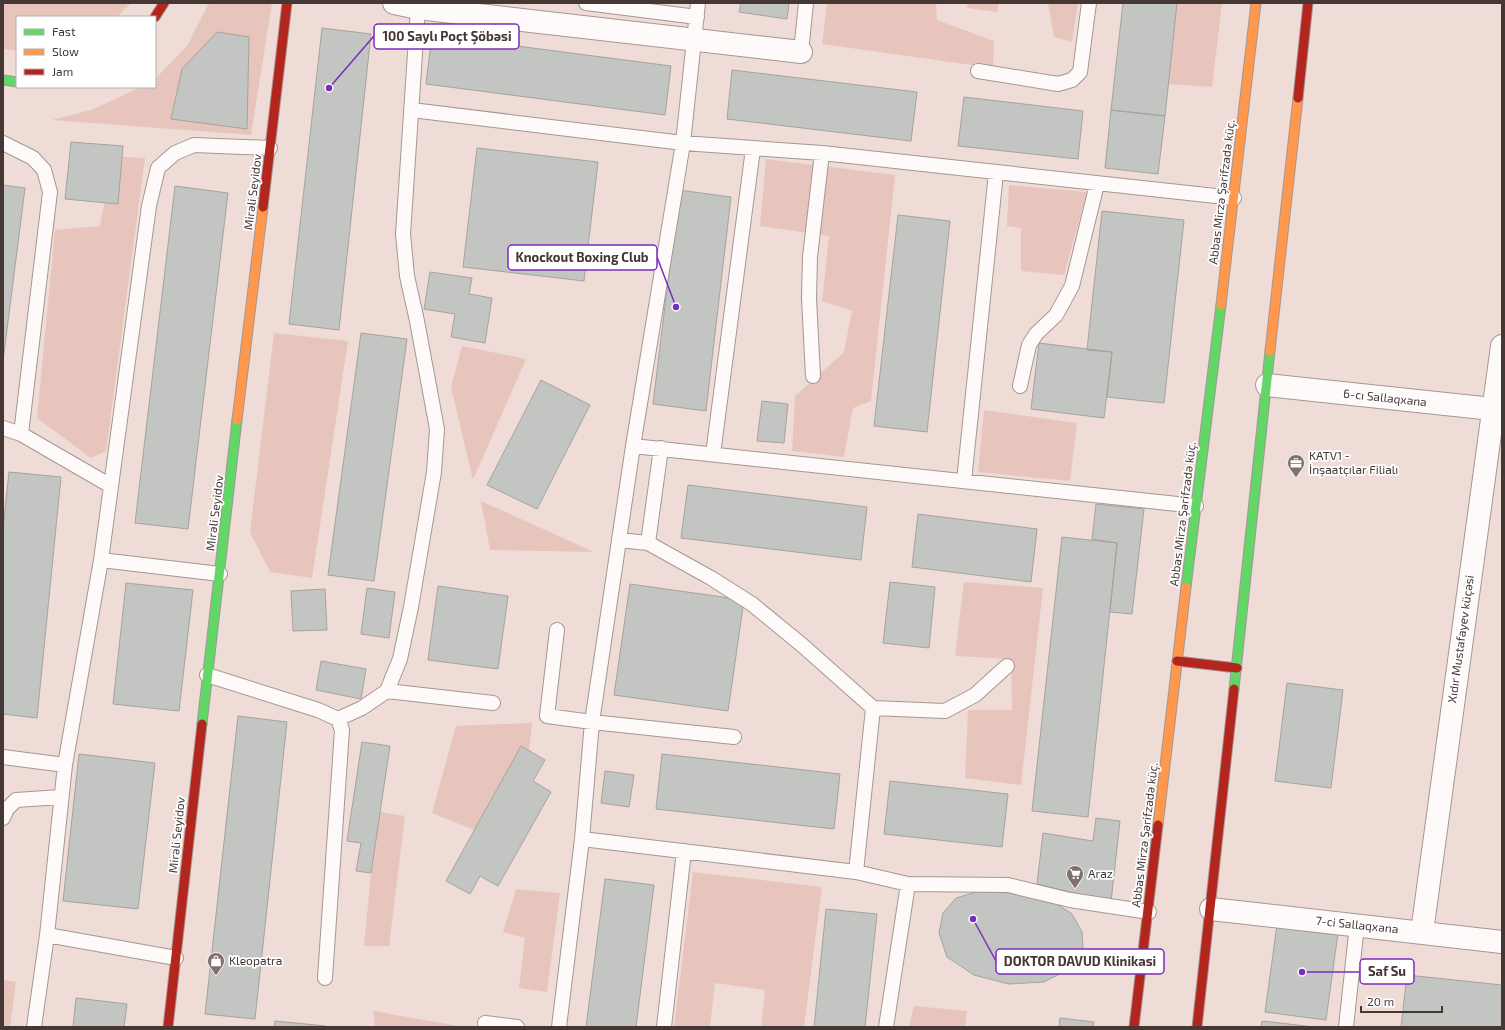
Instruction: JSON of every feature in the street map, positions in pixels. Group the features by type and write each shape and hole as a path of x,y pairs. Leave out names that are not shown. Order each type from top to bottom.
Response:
{"main road":[{"path":"156,16 164,3"},
{"name":"Mirəli Seyidov","path":"168,1027 207,675 287,3"},
{"name":"Abbas Mirzə Şərifzadə küç.","path":"1134,1027 1234,198 1256,3"},
{"path":"1198,1027 1308,3"},
{"path":"3,80 16,82"},
{"path":"1177,661 1237,668"}],"street":[{"path":"394,3 418,8 694,41 801,52"},
{"name":"Xıdır Mustafayev küçəsi","path":"1422,932 1497,410 1502,346"},
{"name":"6-cı Sallaqxana","path":"1267,385 1497,410"},
{"name":"7-ci Sallaqxana","path":"1211,909 1502,942"}],"lane":[{"path":"586,3 697,17"},
{"path":"559,1027 582,839 592,722 633,446 683,143 698,3"},
{"path":"801,52 806,3"},
{"path":"978,71 1058,84 1072,80 1080,72 1089,3"},
{"path":"338,720 362,708 387,691 400,659 411,607 434,472 436,429 417,321 407,276 403,234 418,8"},
{"path":"412,110 683,143 822,153 1234,198"},
{"path":"3,142 33,158 44,170 50,192 21,434"},
{"path":"34,1027 48,936 65,764 102,560 149,206 158,168 175,153 194,145 270,148"},
{"path":"713,454 753,149"},
{"path":"813,376 809,298 810,257 822,153"},
{"path":"964,481 996,173"},
{"path":"1020,386 1029,344 1036,334 1056,315 1072,286 1097,184"},
{"path":"3,428 21,434 111,486"},
{"path":"633,446 1196,506"},
{"path":"648,543 661,448"},
{"path":"619,540 648,543 711,578 752,604 802,645 873,708 945,711 975,695 1007,666"},
{"path":"102,560 220,574"},
{"path":"557,630 547,716 734,737"},
{"path":"207,675 318,710 338,720 342,730 325,978"},
{"path":"387,691 493,703"},
{"path":"856,872 873,708"},
{"path":"3,757 65,764"},
{"path":"3,818 7,809 16,800 61,797"},
{"path":"582,839 856,872 908,884 1008,885 1070,900 1148,912"},
{"path":"664,1027 684,851"},
{"path":"886,1027 908,884"},
{"path":"1346,1027 1357,925"},
{"path":"48,936 176,958"},
{"path":"485,1023 517,1027"}],"shaded area":[{"path":"3,3 131,3 118,16 16,16 16,51 3,49"},
{"path":"209,3 272,3 251,135 52,120 91,110 139,88 156,88 156,78 187,46"},
{"path":"827,3 936,3 937,20 994,41 993,68 822,44"},
{"path":"968,3 999,3 997,12 967,8"},
{"path":"1048,3 1078,3 1072,42 1054,37"},
{"path":"1177,3 1222,3 1212,87 1168,84"},
{"path":"113,156 145,158 106,451 91,458 37,418 55,230 100,226"},
{"path":"766,159 895,175 871,401 853,408 844,457 792,451 795,396 844,352 852,311 822,301 829,236 760,226"},
{"path":"1009,185 1087,192 1064,275 1021,271 1021,228 1007,226"},
{"path":"274,333 348,341 312,578 270,572 250,532"},
{"path":"462,346 526,359 473,480 451,387"},
{"path":"984,410 1077,423 1070,481 978,472"},
{"path":"481,501 594,552 490,550"},
{"path":"964,582 1043,588 1021,785 965,778 968,710 1012,710 1011,659 955,656"},
{"path":"532,723 529,751 474,830 432,813 456,726"},
{"path":"380,812 405,816 389,946 364,946 371,873"},
{"path":"693,872 822,887 804,1027 761,1027 765,990 715,983 710,1027 674,1027"},
{"path":"516,889 560,893 547,992 519,988 525,938 503,932"},
{"path":"3,980 16,982 10,1027 3,1027"},
{"path":"914,1006 967,1011 965,1027 909,1027"},
{"path":"373,1011 465,1027 375,1027"}],"building":[{"path":"741,3 789,3 787,19 739,12"},
{"path":"1123,3 1177,3 1165,116 1111,110"},
{"path":"322,28 371,34 339,330 289,324"},
{"path":"217,32 249,37 247,129 171,119 182,69"},
{"path":"432,35 671,66 665,115 426,84"},
{"path":"732,70 917,92 911,141 727,119"},
{"path":"964,97 1083,111 1078,159 958,146"},
{"path":"1111,110 1165,116 1158,174 1105,168"},
{"path":"71,142 123,146 118,204 65,199"},
{"path":"477,148 598,162 584,281 463,267"},
{"path":"3,185 25,188 3,361"},
{"path":"175,186 228,193 188,529 135,523"},
{"path":"679,190 731,197 706,411 653,404"},
{"path":"1102,211 1184,220 1164,403 1107,397 1112,352 1087,350"},
{"path":"898,215 950,221 927,432 874,426"},
{"path":"430,272 472,278 469,294 492,298 485,343 451,337 455,314 424,309"},
{"path":"361,333 407,339 374,581 328,575"},
{"path":"1039,343 1112,352 1104,418 1031,409"},
{"path":"541,380 590,405 537,509 487,485"},
{"path":"762,401 788,404 784,443 757,441"},
{"path":"9,472 61,477 37,718 3,714 3,529"},
{"path":"688,485 867,507 861,560 681,538"},
{"path":"1096,504 1144,509 1132,614 1110,612 1117,543 1092,539"},
{"path":"918,514 1037,529 1031,582 912,567"},
{"path":"1062,537 1117,543 1088,817 1032,811"},
{"path":"890,582 935,587 929,648 883,643"},
{"path":"126,583 193,590 179,711 113,704"},
{"path":"630,584 744,600 728,711 614,695"},
{"path":"438,586 508,596 498,669 428,660"},
{"path":"367,588 395,592 389,638 361,634"},
{"path":"325,589 327,630 293,631 291,591"},
{"path":"321,661 366,669 361,699 316,690"},
{"path":"1287,683 1343,690 1331,788 1275,781"},
{"path":"238,716 287,722 255,1019 205,1014"},
{"path":"362,742 390,746 371,873 356,871 361,843 347,841"},
{"path":"521,746 545,760 533,781 551,792 498,886 480,876 470,894 446,881"},
{"path":"79,754 155,763 138,909 63,901"},
{"path":"662,754 840,774 834,829 656,809"},
{"path":"605,771 634,775 629,807 601,803"},
{"path":"890,781 1008,794 1002,847 884,834"},
{"path":"1096,818 1120,821 1111,902 1037,884 1043,833 1093,841"},
{"path":"605,879 654,885 636,1027 586,1027"},
{"path":"986,889 1048,898 1072,914 1082,932 1083,947 1075,966 1044,982 1009,984 974,975 947,957 939,933 943,913 956,898"},
{"path":"826,909 877,914 865,1027 814,1027"},
{"path":"1277,925 1338,933 1326,1020 1265,1012"},
{"path":"1407,975 1502,985 1502,1027 1401,1027"},
{"path":"76,998 127,1004 124,1027 73,1027"},
{"path":"1060,1018 1094,1022 1093,1027 1059,1027"},
{"path":"275,1021 326,1026 326,1027 274,1027"},
{"path":"1262,1021 1315,1027 1261,1027"}],"traffic: fast":[{"path":"3,80 16,82"},
{"path":"1186,587 1221,305"},
{"path":"1234,689 1270,351"},
{"path":"202,724 237,420"}],"traffic: slow":[{"path":"1221,305 1256,3"},
{"path":"1270,351 1298,98"},
{"path":"237,420 263,207"},
{"path":"1158,825 1186,587"}],"traffic: jam":[{"path":"156,16 164,3"},
{"path":"263,207 287,3"},
{"path":"1298,98 1308,3"},
{"path":"1177,661 1237,668"},
{"path":"1197,1027 1234,689"},
{"path":"168,1027 202,724"},
{"path":"1134,1027 1158,825"}],"place":[{"name":"100 Saylı Poçt Şöbəsi","path":"329,88"},
{"name":"Knockout Boxing Club","path":"676,307"},
{"name":"KATV1 - İnşaatçılar Filialı","path":"1296,478"},
{"name":"Araz","path":"1075,889"},
{"name":"DOKTOR DAVUD Klinikasi","path":"973,919"},
{"name":"Saf Su","path":"1302,972"},
{"name":"Kleopatra","path":"216,976"}]}
